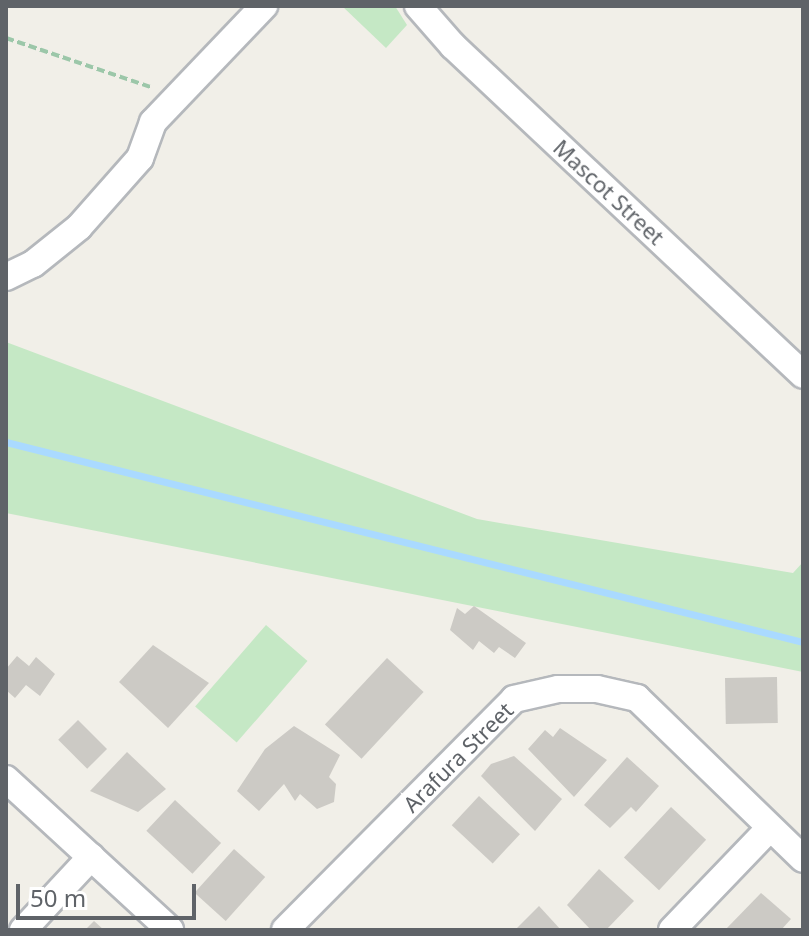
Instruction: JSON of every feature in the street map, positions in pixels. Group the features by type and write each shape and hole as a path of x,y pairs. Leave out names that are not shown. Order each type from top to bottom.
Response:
{"street":[{"path":"6,277 33,264 79,227 140,158 153,122 264,6"},
{"name":"Mascot Street","path":"418,6 453,46 803,375"},
{"name":"Arafura Street","path":"285,930 514,699 558,689 597,689 637,698 803,859"},
{"path":"6,779 170,930"},
{"path":"672,930 769,829"},
{"path":"23,930 91,857"}],"path":[{"path":"6,38 178,96"}],"green space":[{"path":"342,6 395,6 407,25 386,48"},
{"path":"6,342 477,519 793,573 803,562 803,672 6,513"},
{"path":"266,625 308,661 237,743 195,707"}],"building":[{"path":"474,606 526,643 515,658 499,647 494,653 479,641 473,650 450,630 457,608 465,614"},
{"path":"153,645 209,683 168,728 119,682"},
{"path":"17,656 29,666 36,657 55,674 40,696 26,685 15,698 6,690 6,669"},
{"path":"387,658 424,692 362,759 325,725"},
{"path":"777,677 778,723 726,724 725,678"},
{"path":"78,720 107,749 87,769 58,740"},
{"path":"294,726 340,755 329,777 336,784 334,802 317,809 300,794 295,801 284,784 259,811 237,791 265,749"},
{"path":"560,728 607,760 574,797 528,749 545,730 553,737"},
{"path":"127,752 166,789 138,812 90,791"},
{"path":"514,756 562,799 535,831 481,776 491,764"},
{"path":"627,757 659,786 636,812 631,807 610,828 584,805"},
{"path":"479,796 520,834 493,863 452,825"},
{"path":"175,800 221,843 192,874 146,831"},
{"path":"671,807 706,840 659,890 624,857"},
{"path":"234,849 265,877 226,921 195,893"},
{"path":"599,869 634,901 606,930 591,930 567,905"},
{"path":"761,893 791,919 781,930 725,930"},
{"path":"539,906 561,930 515,930"},
{"path":"94,921 104,930 85,930"}],"waterway":[{"path":"6,442 803,642"}]}
